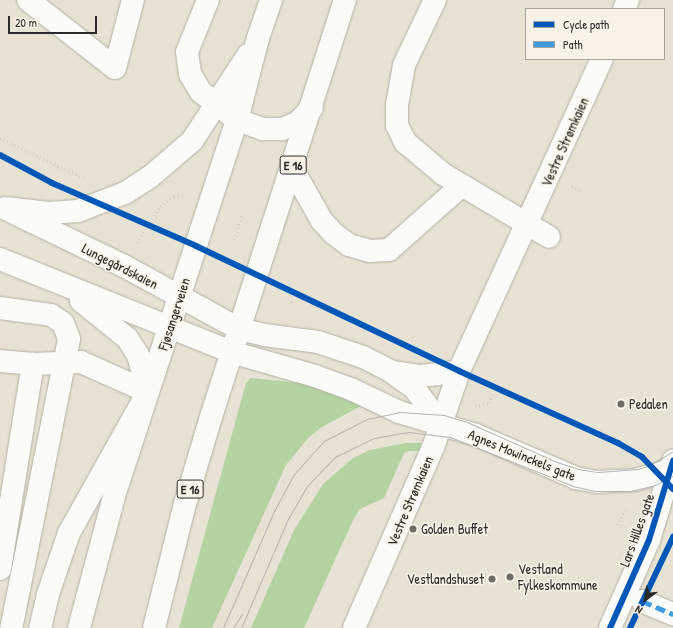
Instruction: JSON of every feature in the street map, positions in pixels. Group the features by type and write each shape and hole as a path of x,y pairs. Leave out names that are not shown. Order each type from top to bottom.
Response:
{"main road":[{"path":"28,0 115,68 133,0"},
{"path":"208,0 187,52 190,74 201,92 216,106 237,120 263,129 282,129 297,123 312,108"},
{"name":"Fjøsangerveien","path":"79,628 98,550 178,296 237,120 258,38 271,0"},
{"name":"E 16","path":"154,628 185,504 239,329 312,108 345,0"},
{"path":"435,0 404,65 397,105 397,125 405,142 461,186 549,237"},
{"path":"2,207 48,214 78,211 125,193 150,177 192,141 216,106 258,38"},
{"name":"Vestre Strømkaien","path":"354,628 441,424 459,371 528,224 602,60"},
{"path":"292,168 322,221 333,233 349,245 370,251 389,250 461,186"},
{"name":"Lungegårdskaien","path":"2,207 124,266 239,329"},
{"path":"0,260 56,284 169,326 232,352"},
{"path":"40,628 48,594 69,533 148,392 138,355 127,338 101,315 56,284"},
{"path":"0,308 51,315 63,323 69,339 10,628"},
{"path":"239,329 264,335 318,342 363,357 392,372 414,388 441,424"},
{"name":"Agnes Mowinckels gate","path":"232,352 315,376 351,389 399,412 476,435 554,470 596,482 634,480 672,467"},
{"path":"0,361 33,364 81,362 148,392"},
{"path":"0,569 33,364"},
{"path":"392,372 421,376 459,371"},
{"name":"Lars Hilles gate","path":"610,628 649,540 672,467"},
{"path":"642,601 673,614"}],"path":[{"path":"0,138 50,164 92,181"},
{"path":"133,250 160,206 174,196 183,195"},
{"path":"234,240 242,214"},
{"path":"141,222 155,228"},
{"path":"473,410 474,406 489,402 492,395"},
{"path":"618,525 627,505"}],"green space":[{"path":"251,378 301,383 319,387 360,405 359,407 322,427 309,437 286,465 212,628 179,628 246,383"},
{"path":"406,443 422,443 419,451 409,451 404,453 384,498 360,509 354,518 304,628 251,628 294,530 323,484 353,458 370,450"}],"tram line":[{"path":"223,628 274,511 294,474 324,441 367,419 399,412 444,415 467,422 557,462 578,469 598,472 638,469 650,465 673,451"},
{"path":"241,628 288,519 308,485 335,457 374,438 408,432 450,437 573,486 594,491 631,491 655,485 673,476"},
{"path":"233,628 242,614"}],"marked path":[{"path":"642,601 673,614"}],"cycle path":[{"path":"0,155 52,183 196,246 459,371 618,443 642,457 673,489"},
{"path":"610,628 649,540 673,461"},
{"path":"630,628 673,537"}],"place":[{"name":"Pedalen","path":"621,404"},
{"name":"Golden Buffet","path":"413,529"},
{"name":"Vestland Fylkeskommune","path":"510,577"},
{"name":"Vestlandshuset","path":"492,579"}]}
